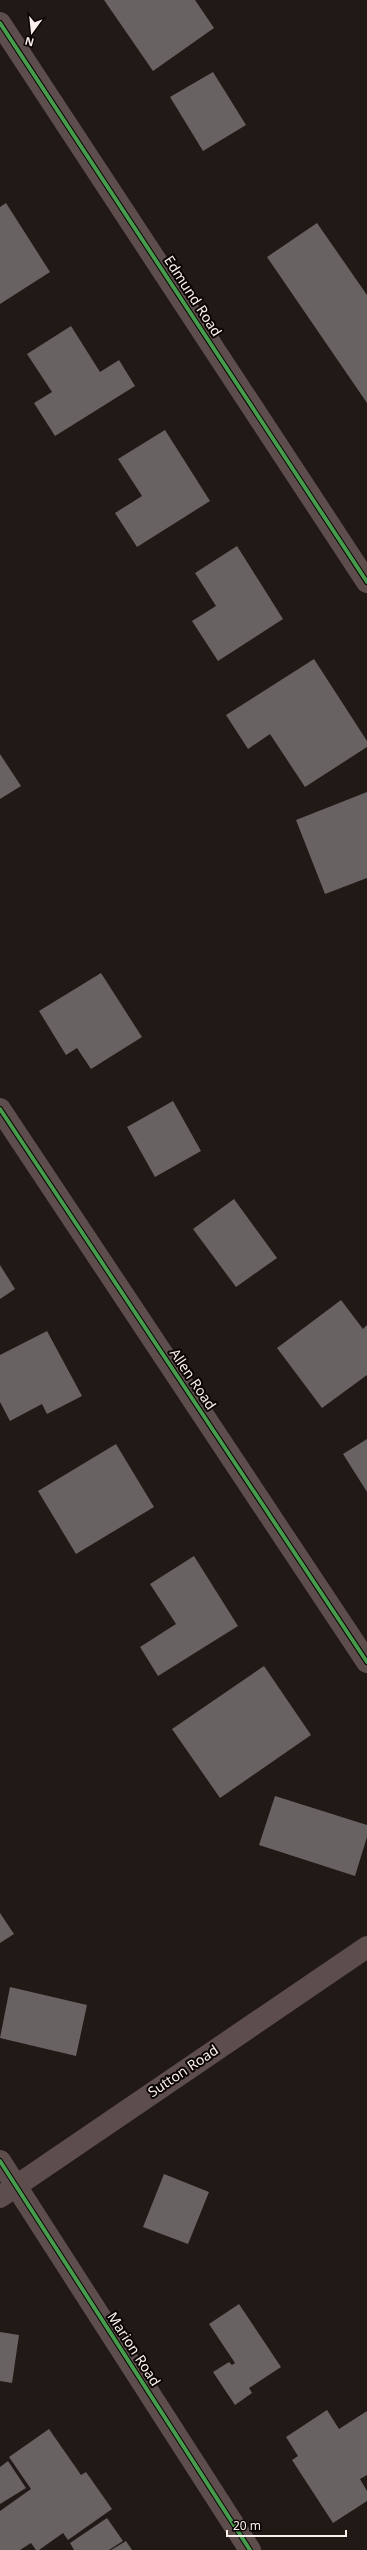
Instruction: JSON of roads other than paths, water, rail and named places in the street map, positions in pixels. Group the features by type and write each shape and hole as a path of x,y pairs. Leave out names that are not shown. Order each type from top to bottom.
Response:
{"street":[{"name":"Edmund Road","path":"0,22 367,582"},
{"name":"Allen Road","path":"0,1109 367,1662"},
{"name":"Sutton Road","path":"8,2190 367,1947"},
{"name":"Marion Road","path":"0,2161 8,2190 250,2550"}]}
